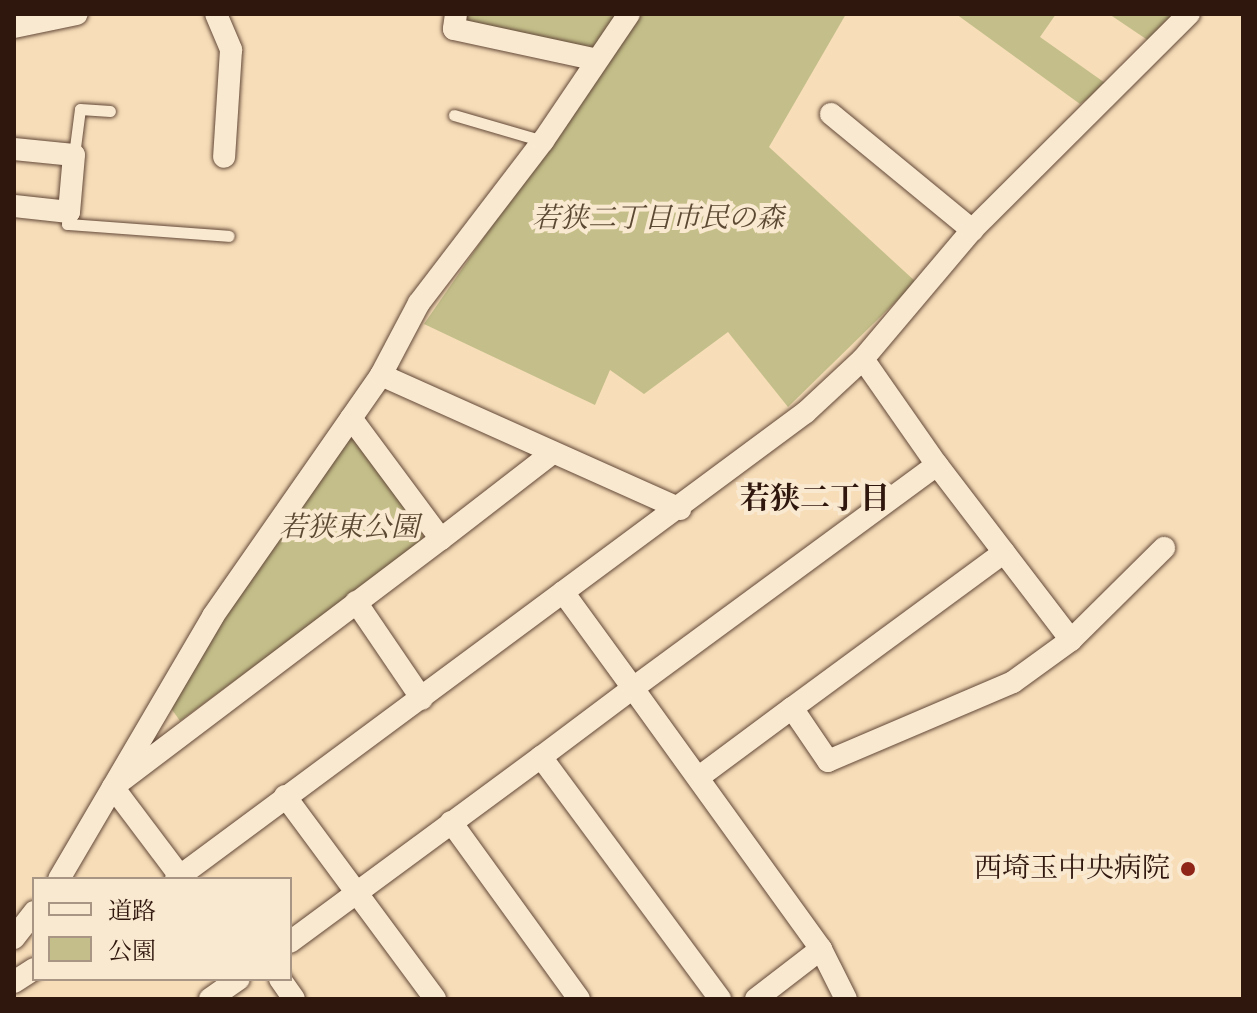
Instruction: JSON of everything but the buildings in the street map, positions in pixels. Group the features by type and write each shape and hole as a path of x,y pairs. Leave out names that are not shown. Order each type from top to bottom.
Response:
{"street":[{"path":"14,27 77,14"},
{"path":"216,14 231,50 224,157"},
{"path":"456,14 454,29 597,60"},
{"path":"60,877 213,616 381,375 419,303 543,141 629,14"},
{"path":"179,877 285,796 680,509 806,412 863,359 972,230 1189,14"},
{"path":"831,114 972,230"},
{"path":"14,149 74,155 69,212 14,206"},
{"path":"863,359 937,465 1071,640"},
{"path":"381,375 551,454 680,509"},
{"path":"351,418 441,539"},
{"path":"113,787 551,454"},
{"path":"292,941 937,465"},
{"path":"792,708 828,761 1013,682 1071,640 1164,548"},
{"path":"699,777 1004,552"},
{"path":"563,592 821,949 846,999"},
{"path":"356,602 422,699"},
{"path":"541,757 720,999"},
{"path":"113,787 177,877"},
{"path":"285,796 435,999"},
{"path":"451,822 579,999"},
{"path":"14,938 32,915"},
{"path":"756,999 821,949"},
{"path":"14,982 32,970"},
{"path":"210,999 236,981"},
{"path":"281,981 294,999"},
{"path":"14,990 21,999"}],"lane":[{"path":"74,155 80,109 110,111"},
{"path":"454,115 543,141"},
{"path":"69,212 67,224 229,236"}],"green space":[{"path":"466,14 622,14 594,50 468,23"},
{"name":"若狭二丁目市民の森","path":"638,14 846,14 769,147 916,282 788,407 728,332 644,394 610,370 595,405 424,324"},
{"path":"956,14 1056,14 1040,37 1108,85 1080,104"},
{"path":"1109,14 1176,14 1152,43"},
{"name":"若狭東公園","path":"345,438 355,439 423,531 422,542 180,721 168,704"}],"place":[{"name":"西埼玉中央病院","path":"1188,869"}],"district":[{"name":"若狭二丁目","path":"815,499"}]}
